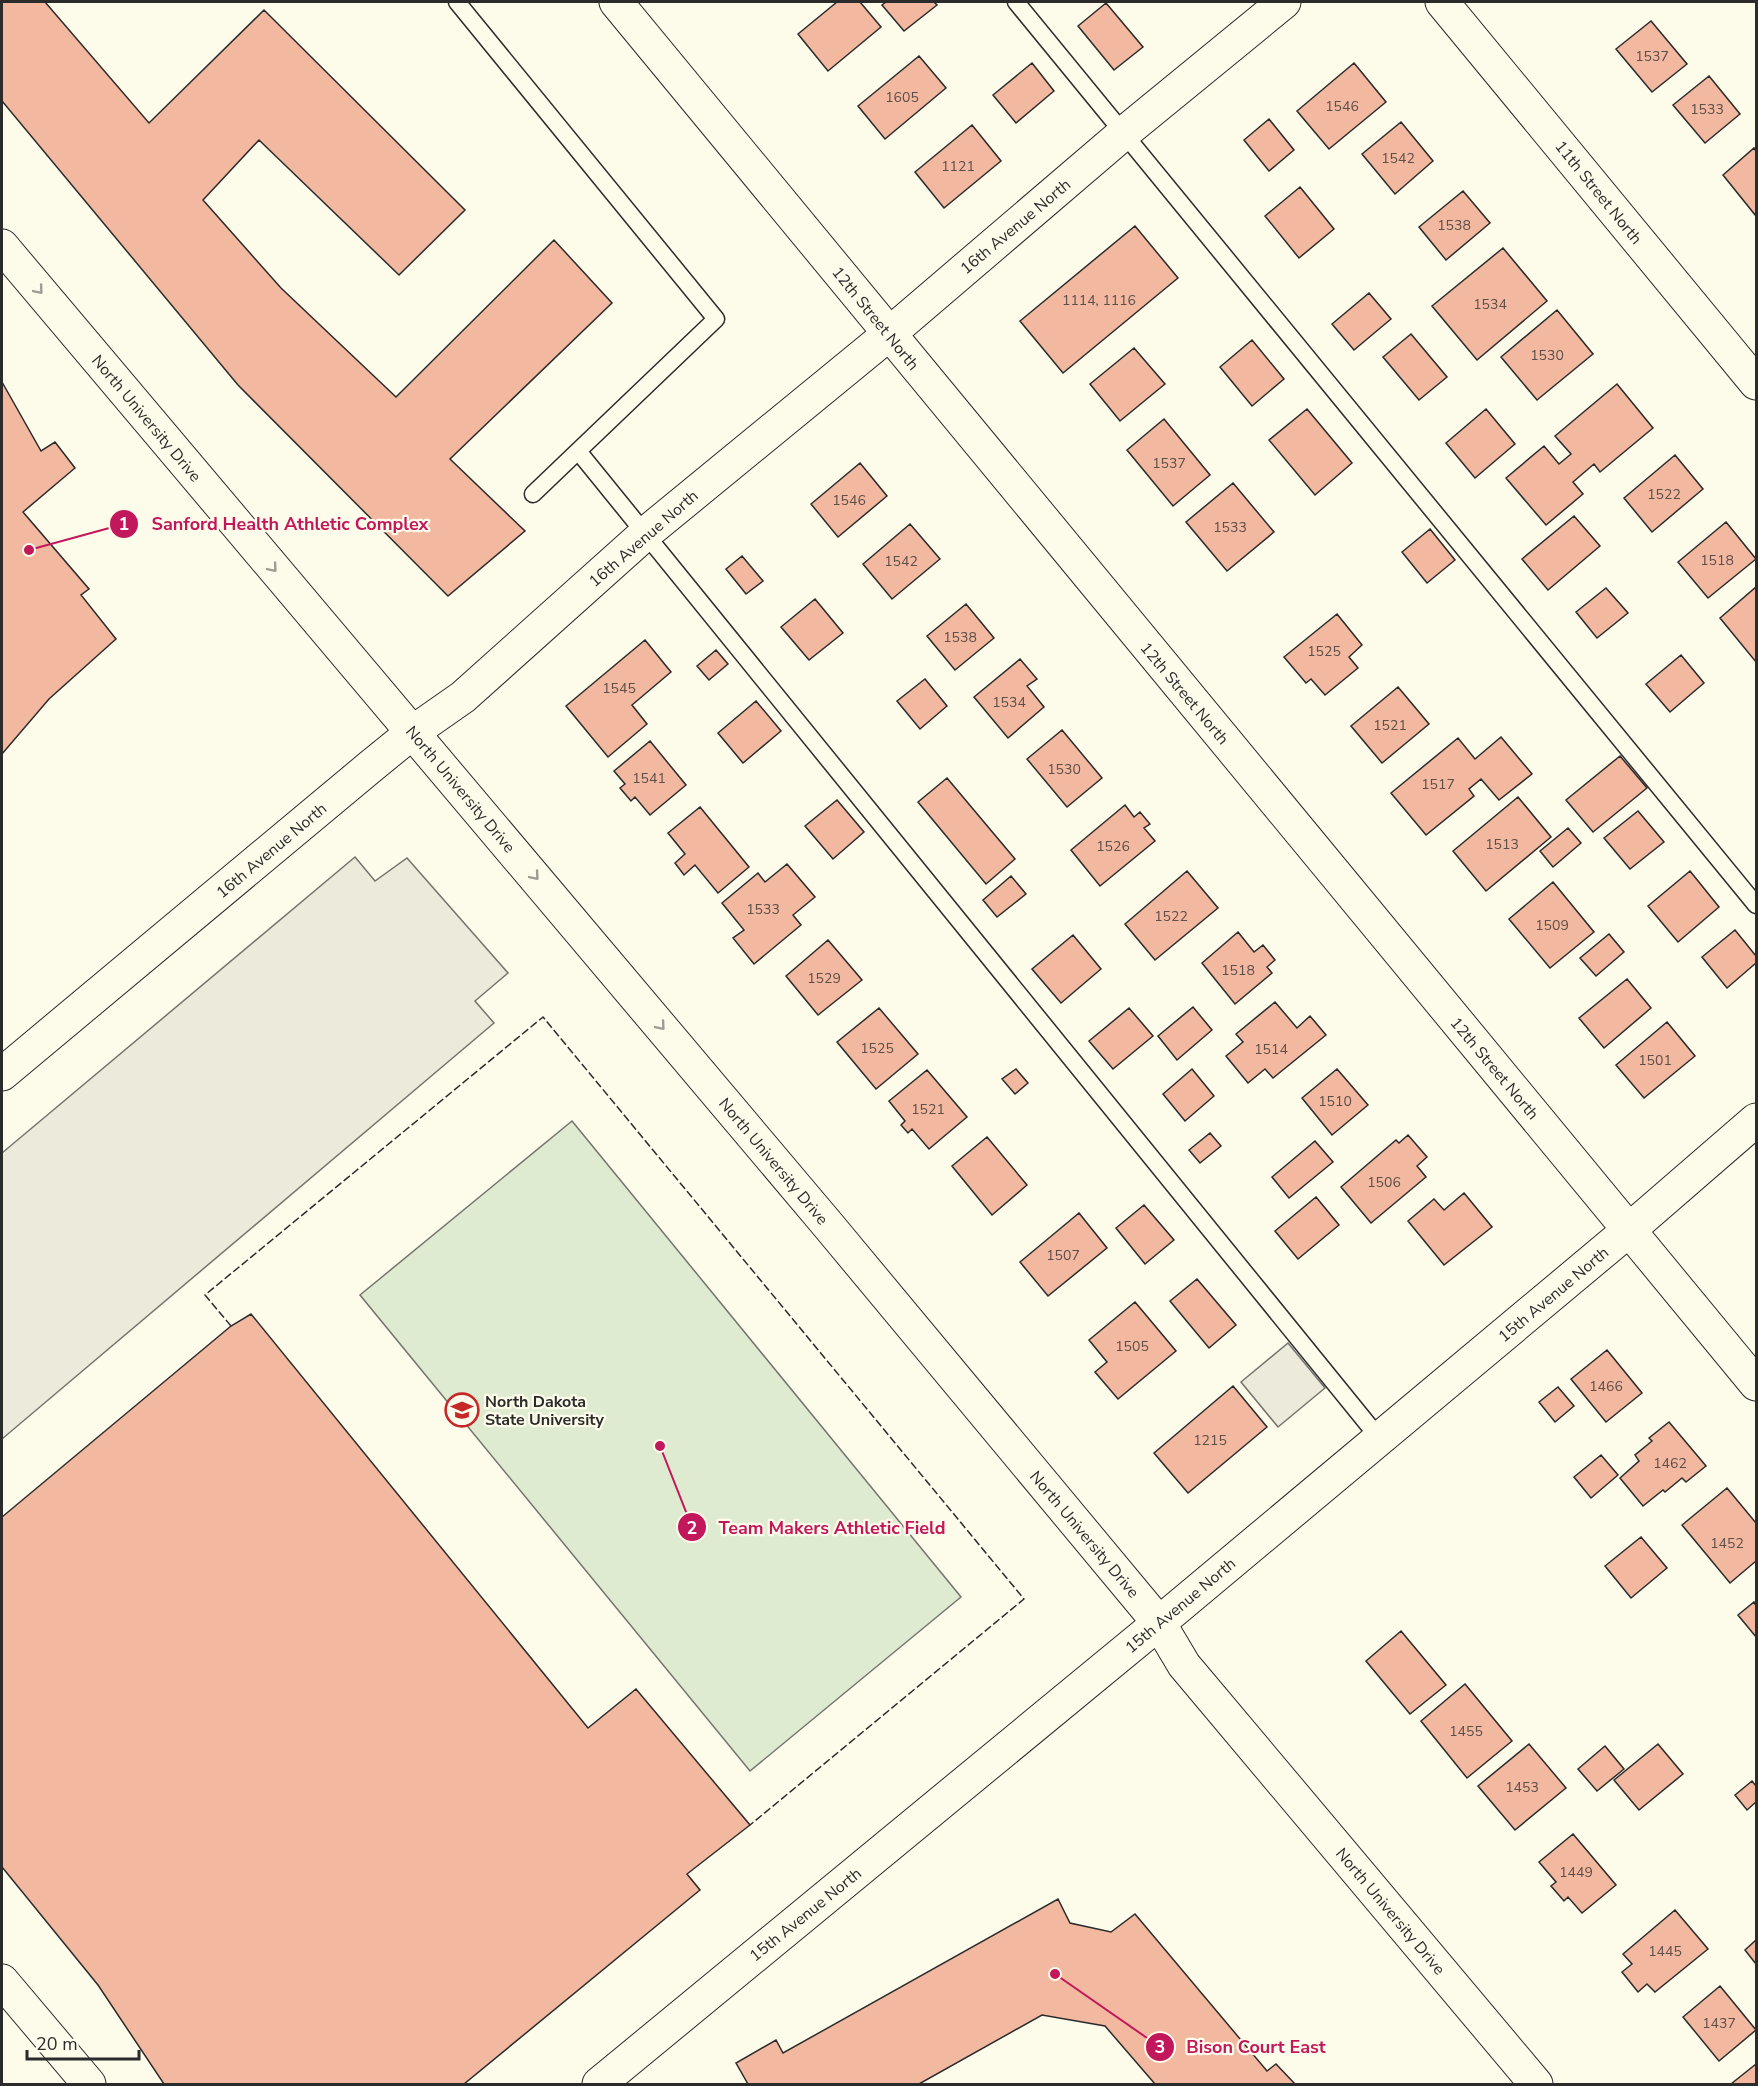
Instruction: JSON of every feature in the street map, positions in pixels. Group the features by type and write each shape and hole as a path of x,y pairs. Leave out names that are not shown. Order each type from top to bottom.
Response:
{"street":[{"name":"12th Street North","path":"616,2 1756,1384"},
{"name":"16th Avenue North","path":"2,1074 413,732 464,697 645,534 889,334 1124,134 1284,2"},
{"name":"11th Street North","path":"1442,2 1756,384"},
{"name":"North University Drive","path":"2,246 821,1215 1159,1623 1184,1665 1536,2085"},
{"name":"15th Avenue North","path":"598,2085 1159,1623 1629,1230 1756,1120"},
{"path":"2,1981 89,2085"}],"lane":[{"path":"457,2 716,319 533,494"},
{"path":"1016,2 1756,905"},
{"path":"578,451 1379,1438"}],"green space":[{"path":"572,1121 961,1597 750,1771 360,1295"}],"shaded area":[{"path":"355,857 375,881 407,858 508,973 475,1001 494,1023 2,1439 2,1153"},
{"path":"1288,1343 1325,1388 1278,1427 1241,1382"}],"building":[{"path":"2,2 45,2 149,123 264,10 465,210 399,275 259,140 203,200 281,288 396,397 554,240 612,303 450,459 525,531 448,596 238,385 2,101"},
{"path":"837,2 860,2 881,27 828,71 798,34"},
{"path":"886,2 934,2 937,5 904,31 882,5"},
{"path":"1106,3 1143,47 1114,70 1078,26"},
{"path":"1651,21 1687,64 1652,92 1616,49"},
{"path":"919,56 946,88 885,139 858,106"},
{"path":"1032,63 1054,91 1016,123 993,95"},
{"path":"1354,63 1386,102 1329,149 1297,111"},
{"path":"1709,76 1740,114 1705,143 1673,105"},
{"path":"1269,119 1294,150 1269,171 1244,140"},
{"path":"1401,122 1433,161 1395,194 1362,154"},
{"path":"972,125 1001,161 944,208 915,172"},
{"path":"1754,148 1756,151 1756,216 1723,175"},
{"path":"1300,187 1334,229 1299,258 1265,216"},
{"path":"1463,191 1490,223 1446,260 1419,227"},
{"path":"1135,226 1178,278 1063,373 1020,321"},
{"path":"1503,248 1547,301 1477,360 1432,306"},
{"path":"1369,293 1391,319 1354,350 1332,324"},
{"path":"1557,310 1593,354 1537,400 1501,357"},
{"path":"1411,334 1447,377 1419,400 1383,357"},
{"path":"1252,340 1284,379 1252,406 1220,367"},
{"path":"1134,348 1165,384 1120,421 1090,384"},
{"path":"2,382 41,451 55,442 75,468 23,512 89,589 81,595 116,639 49,699 2,754"},
{"path":"1617,384 1653,428 1600,472 1594,464 1573,482 1583,494 1546,525 1506,478 1544,446 1559,464 1571,454 1555,436"},
{"path":"1307,409 1352,463 1315,495 1269,440"},
{"path":"1486,409 1515,444 1475,478 1446,443"},
{"path":"1164,419 1210,475 1173,506 1127,450"},
{"path":"1675,455 1703,489 1652,532 1624,498"},
{"path":"860,463 887,496 838,537 811,504"},
{"path":"1233,483 1274,532 1227,571 1186,522"},
{"path":"1574,516 1600,546 1548,590 1522,559"},
{"path":"1726,522 1756,559 1708,598 1678,562"},
{"path":"910,524 940,559 892,599 863,564"},
{"path":"1430,529 1455,560 1427,583 1402,552"},
{"path":"742,556 763,581 746,594 726,569"},
{"path":"1756,587 1756,662 1720,618"},
{"path":"1606,588 1628,613 1597,638 1576,612"},
{"path":"815,599 843,633 809,660 781,627"},
{"path":"966,604 994,638 955,670 927,636"},
{"path":"1337,614 1362,645 1349,657 1358,668 1325,695 1311,679 1306,683 1284,657"},
{"path":"645,640 671,672 632,705 647,724 608,757 566,706"},
{"path":"716,650 728,664 709,680 697,666"},
{"path":"1681,655 1704,683 1670,712 1646,684"},
{"path":"1020,659 1037,679 1027,686 1044,707 1008,738 974,697"},
{"path":"925,679 947,706 920,729 897,701"},
{"path":"1398,687 1429,724 1382,763 1351,726"},
{"path":"756,701 781,731 743,763 718,733"},
{"path":"1062,730 1102,778 1067,807 1027,759"},
{"path":"1501,737 1532,774 1499,800 1481,779 1469,789 1474,796 1426,835 1391,793 1458,738 1475,759"},
{"path":"650,741 686,785 650,815 635,797 631,801 620,788 625,784 614,771"},
{"path":"1620,756 1647,788 1593,832 1566,800"},
{"path":"947,778 1015,859 986,884 918,802"},
{"path":"1518,797 1551,837 1486,891 1453,851"},
{"path":"837,800 864,832 833,859 805,826"},
{"path":"1125,805 1134,817 1140,812 1150,824 1144,828 1155,841 1100,886 1071,850"},
{"path":"700,807 749,867 718,893 695,865 684,875 675,863 685,854 668,833"},
{"path":"1638,811 1664,842 1630,869 1604,838"},
{"path":"1568,828 1581,843 1553,867 1540,851"},
{"path":"787,864 815,897 793,915 801,925 754,964 733,938 744,930 722,903 758,873 765,882"},
{"path":"1187,871 1218,908 1155,960 1125,924"},
{"path":"1690,871 1719,907 1678,942 1648,906"},
{"path":"1011,876 1026,894 997,917 983,900"},
{"path":"1553,882 1594,932 1550,968 1509,919"},
{"path":"1735,930 1756,956 1756,963 1727,988 1702,957"},
{"path":"1238,932 1254,952 1263,945 1275,960 1267,967 1272,973 1235,1004 1202,963"},
{"path":"1609,934 1624,952 1596,976 1580,958"},
{"path":"1073,935 1101,969 1061,1003 1032,969"},
{"path":"828,940 862,980 818,1015 786,976"},
{"path":"1627,979 1651,1008 1604,1048 1579,1018"},
{"path":"1275,1002 1297,1028 1310,1016 1326,1035 1273,1078 1265,1069 1248,1083 1226,1056 1243,1042 1236,1034"},
{"path":"1193,1007 1212,1030 1177,1060 1158,1036"},
{"path":"879,1008 918,1054 876,1089 837,1042"},
{"path":"1129,1008 1153,1036 1113,1069 1089,1041"},
{"path":"1667,1022 1695,1056 1644,1098 1616,1065"},
{"path":"1016,1069 1028,1083 1015,1094 1002,1079"},
{"path":"1192,1069 1214,1096 1185,1121 1163,1094"},
{"path":"1337,1069 1368,1105 1332,1135 1302,1098"},
{"path":"927,1070 967,1117 929,1149 912,1129 908,1133 901,1125 905,1121 889,1101"},
{"path":"1210,1133 1221,1146 1200,1163 1189,1150"},
{"path":"1408,1135 1427,1157 1417,1166 1426,1177 1371,1223 1341,1187 1396,1140 1399,1143"},
{"path":"987,1137 1027,1185 992,1215 952,1166"},
{"path":"1315,1141 1333,1162 1289,1198 1272,1177"},
{"path":"1464,1193 1492,1227 1444,1265 1408,1221 1434,1199 1444,1210"},
{"path":"1316,1197 1339,1225 1298,1259 1275,1231"},
{"path":"1144,1205 1174,1240 1145,1264 1116,1228"},
{"path":"1079,1213 1107,1248 1048,1296 1020,1262"},
{"path":"1197,1279 1236,1325 1209,1348 1170,1301"},
{"path":"1135,1302 1176,1351 1118,1399 1095,1372 1107,1362 1089,1340"},
{"path":"251,1314 588,1728 636,1689 750,1825 687,1874 700,1890 464,2084 164,2084 98,1985 2,1867 2,1517 231,1326"},
{"path":"1607,1350 1642,1393 1606,1422 1571,1379"},
{"path":"1233,1386 1267,1427 1188,1493 1154,1453"},
{"path":"1558,1387 1574,1406 1555,1422 1539,1402"},
{"path":"1669,1422 1706,1466 1686,1482 1682,1478 1665,1492 1663,1490 1643,1506 1620,1478 1639,1461 1635,1455 1652,1441 1649,1438"},
{"path":"1601,1455 1618,1475 1591,1498 1574,1477"},
{"path":"1727,1488 1756,1523 1756,1561 1730,1583 1682,1525"},
{"path":"1641,1537 1667,1568 1631,1598 1605,1566"},
{"path":"1754,1602 1756,1606 1756,1637 1738,1615"},
{"path":"1401,1631 1446,1685 1410,1714 1366,1661"},
{"path":"1465,1684 1512,1741 1467,1778 1421,1721"},
{"path":"1529,1744 1566,1788 1515,1830 1478,1786"},
{"path":"1658,1744 1683,1774 1639,1810 1614,1780"},
{"path":"1605,1746 1624,1769 1597,1791 1578,1769"},
{"path":"1752,1781 1756,1786 1756,1802 1747,1810 1735,1795"},
{"path":"1573,1834 1616,1885 1582,1913 1568,1897 1564,1901 1551,1886 1556,1882 1539,1862"},
{"path":"1058,1899 1070,1923 1111,1932 1135,1914 1267,2071 1276,2064 1295,2084 1155,2084 1105,2026 1042,2015 919,2084 748,2084 736,2063 776,2040 783,2053"},
{"path":"1675,1910 1708,1949 1655,1992 1647,1984 1638,1992 1622,1972 1632,1964 1623,1954"},
{"path":"1756,1940 1756,1964 1745,1950"},
{"path":"1720,1986 1756,2030 1719,2061 1683,2017"},
{"path":"1756,2064 1756,2084 1731,2084"}],"fence":[{"path":"231,1326 205,1295 543,1017 1024,1599 750,1825"}],"place":[{"name":"Sanford Health Athletic Complex","path":"29,550"},
{"name":"North Dakota State University","path":"462,1410"},
{"name":"Team Makers Athletic Field","path":"660,1446"},
{"name":"Bison Court East","path":"1055,1974"}]}
